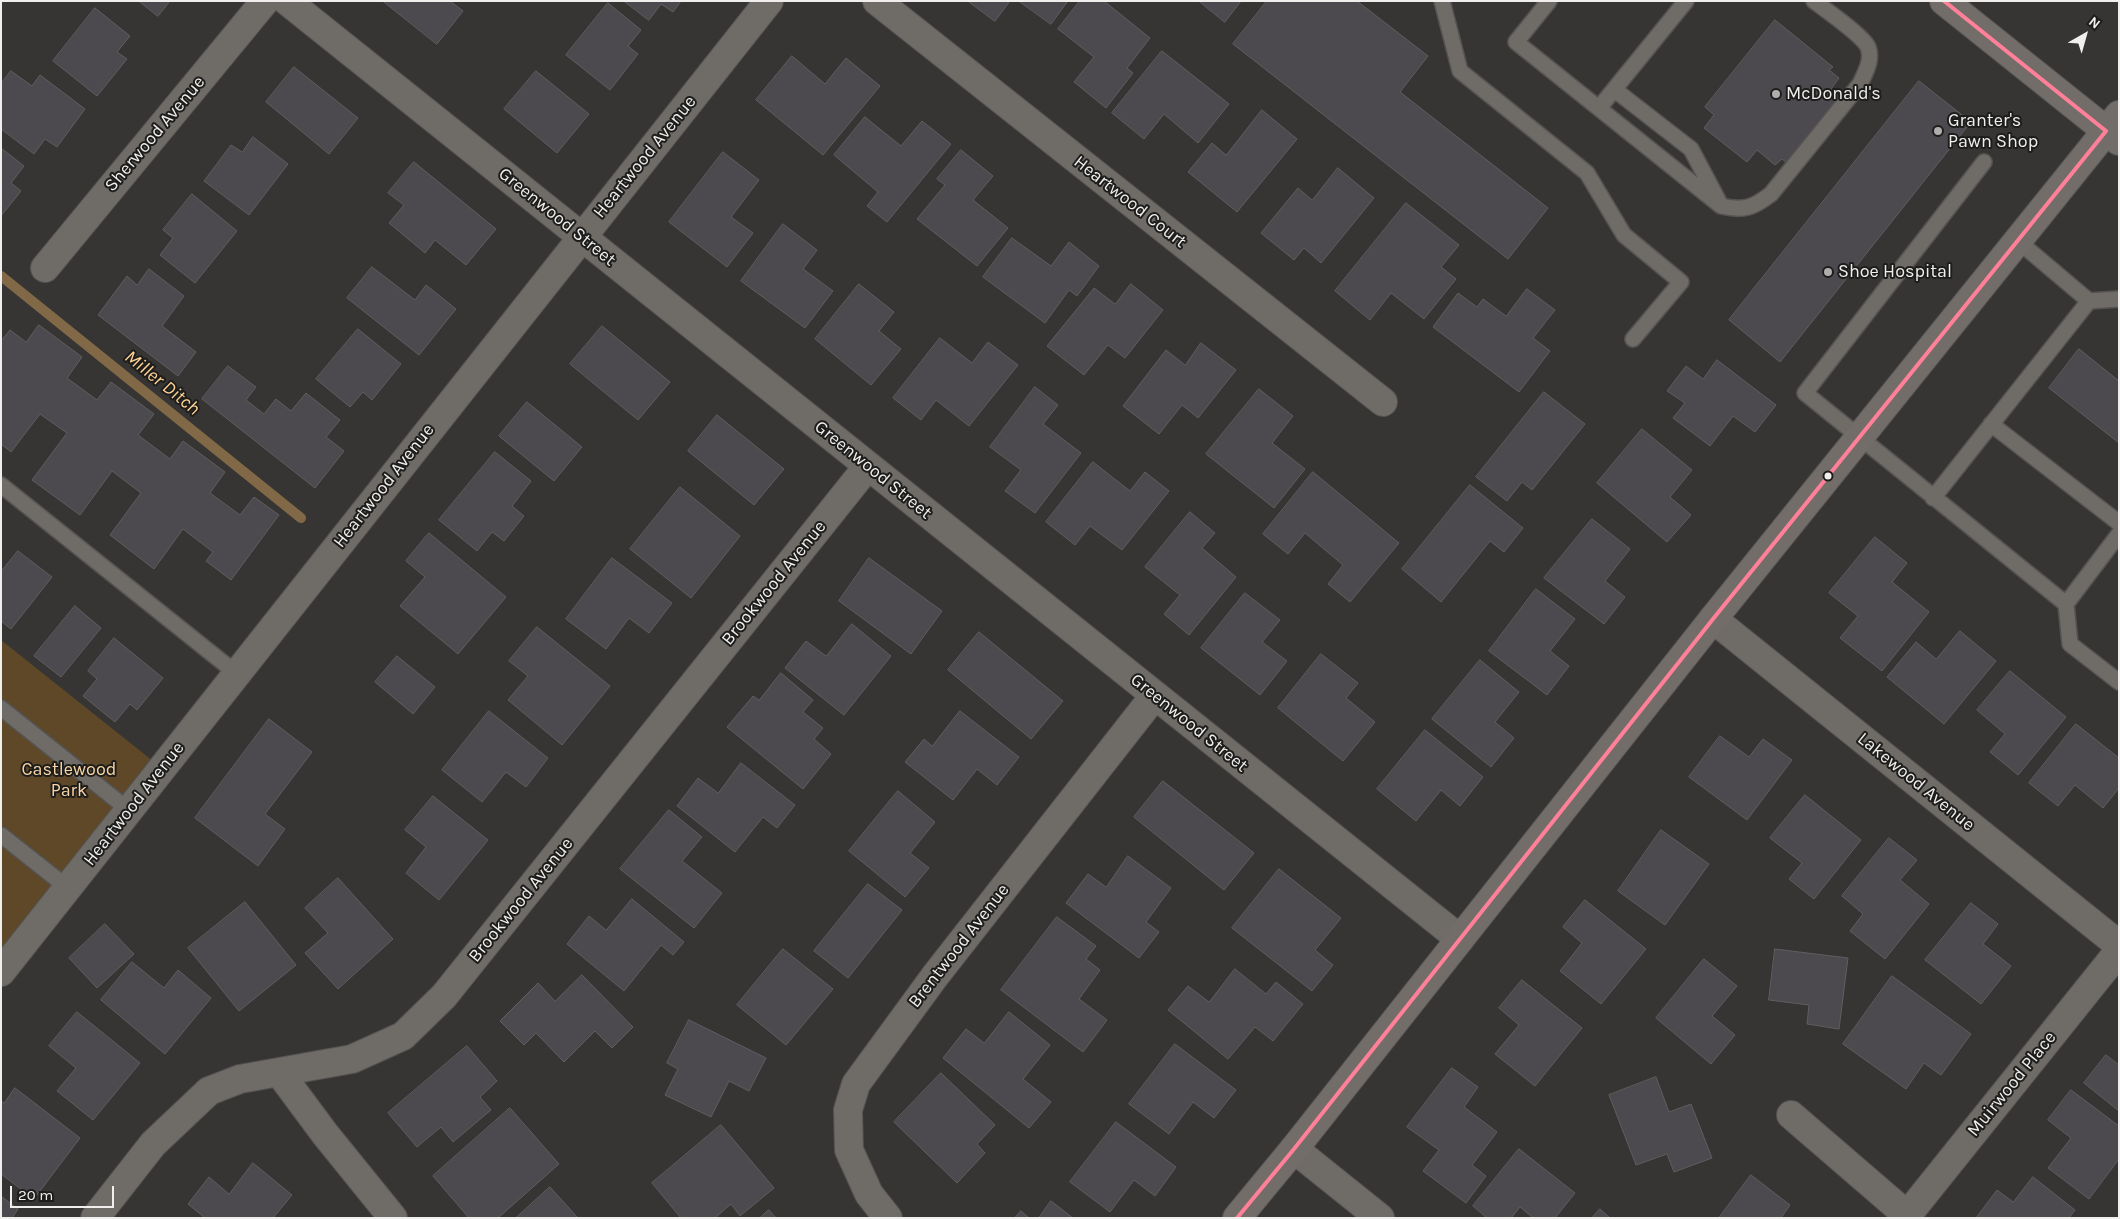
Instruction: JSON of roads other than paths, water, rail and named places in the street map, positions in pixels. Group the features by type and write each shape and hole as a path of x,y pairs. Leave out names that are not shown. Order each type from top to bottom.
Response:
{"street":[{"name":"Sherwood Avenue","path":"45,268 266,1"},
{"name":"Greenwood Street","path":"287,1 1460,939"},
{"name":"Heartwood Avenue","path":"1,972 769,1"},
{"name":"Heartwood Court","path":"877,1 1383,402"},
{"path":"1238,1218 1713,619 2018,241 2114,129 1944,1"},
{"name":"Brookwood Avenue","path":"95,1218 153,1144 209,1091 240,1079 352,1060 403,1036 444,996 868,466"},
{"name":"Lakewood Avenue","path":"1713,619 2119,945"},
{"name":"Brentwood Avenue","path":"888,1218 869,1194 849,1150 848,1110 856,1084 935,976 1155,695"},
{"name":"Muirwood Place","path":"1906,1217 2119,950"},
{"path":"279,1072 325,1134 393,1218"},
{"path":"1791,1114 1906,1217"},
{"path":"1294,1149 1380,1218"}],"lane":[{"path":"1442,1 1460,71 1588,173 1624,235 1681,282 1633,339"},
{"path":"1548,1 1516,42 1721,206 1737,209 1756,206 1770,194 1860,84 1869,65 1868,47 1858,36 1814,1"},
{"path":"1599,108 1686,1"},
{"path":"1615,90 1691,148 1721,206"},
{"path":"1984,162 1805,393 2066,604"},
{"path":"2018,241 2089,300 2119,299"},
{"path":"1933,498 2089,300"},
{"path":"1991,424 2119,523"},
{"path":"1,485 236,674"},
{"path":"2119,534 2066,604 2070,644 2119,682"},
{"path":"1,708 130,811"},
{"path":"1,835 68,888"}],"waterway":[{"name":"Miller Ditch","path":"1,276 301,518"}],"place":[{"name":"McDonald's","path":"1776,94"},
{"name":"Granter's Pawn Shop","path":"1938,131"},
{"name":"Shoe Hospital","path":"1828,272"}],"park label":[{"name":"Castlewood Park","path":"69,780"}]}
